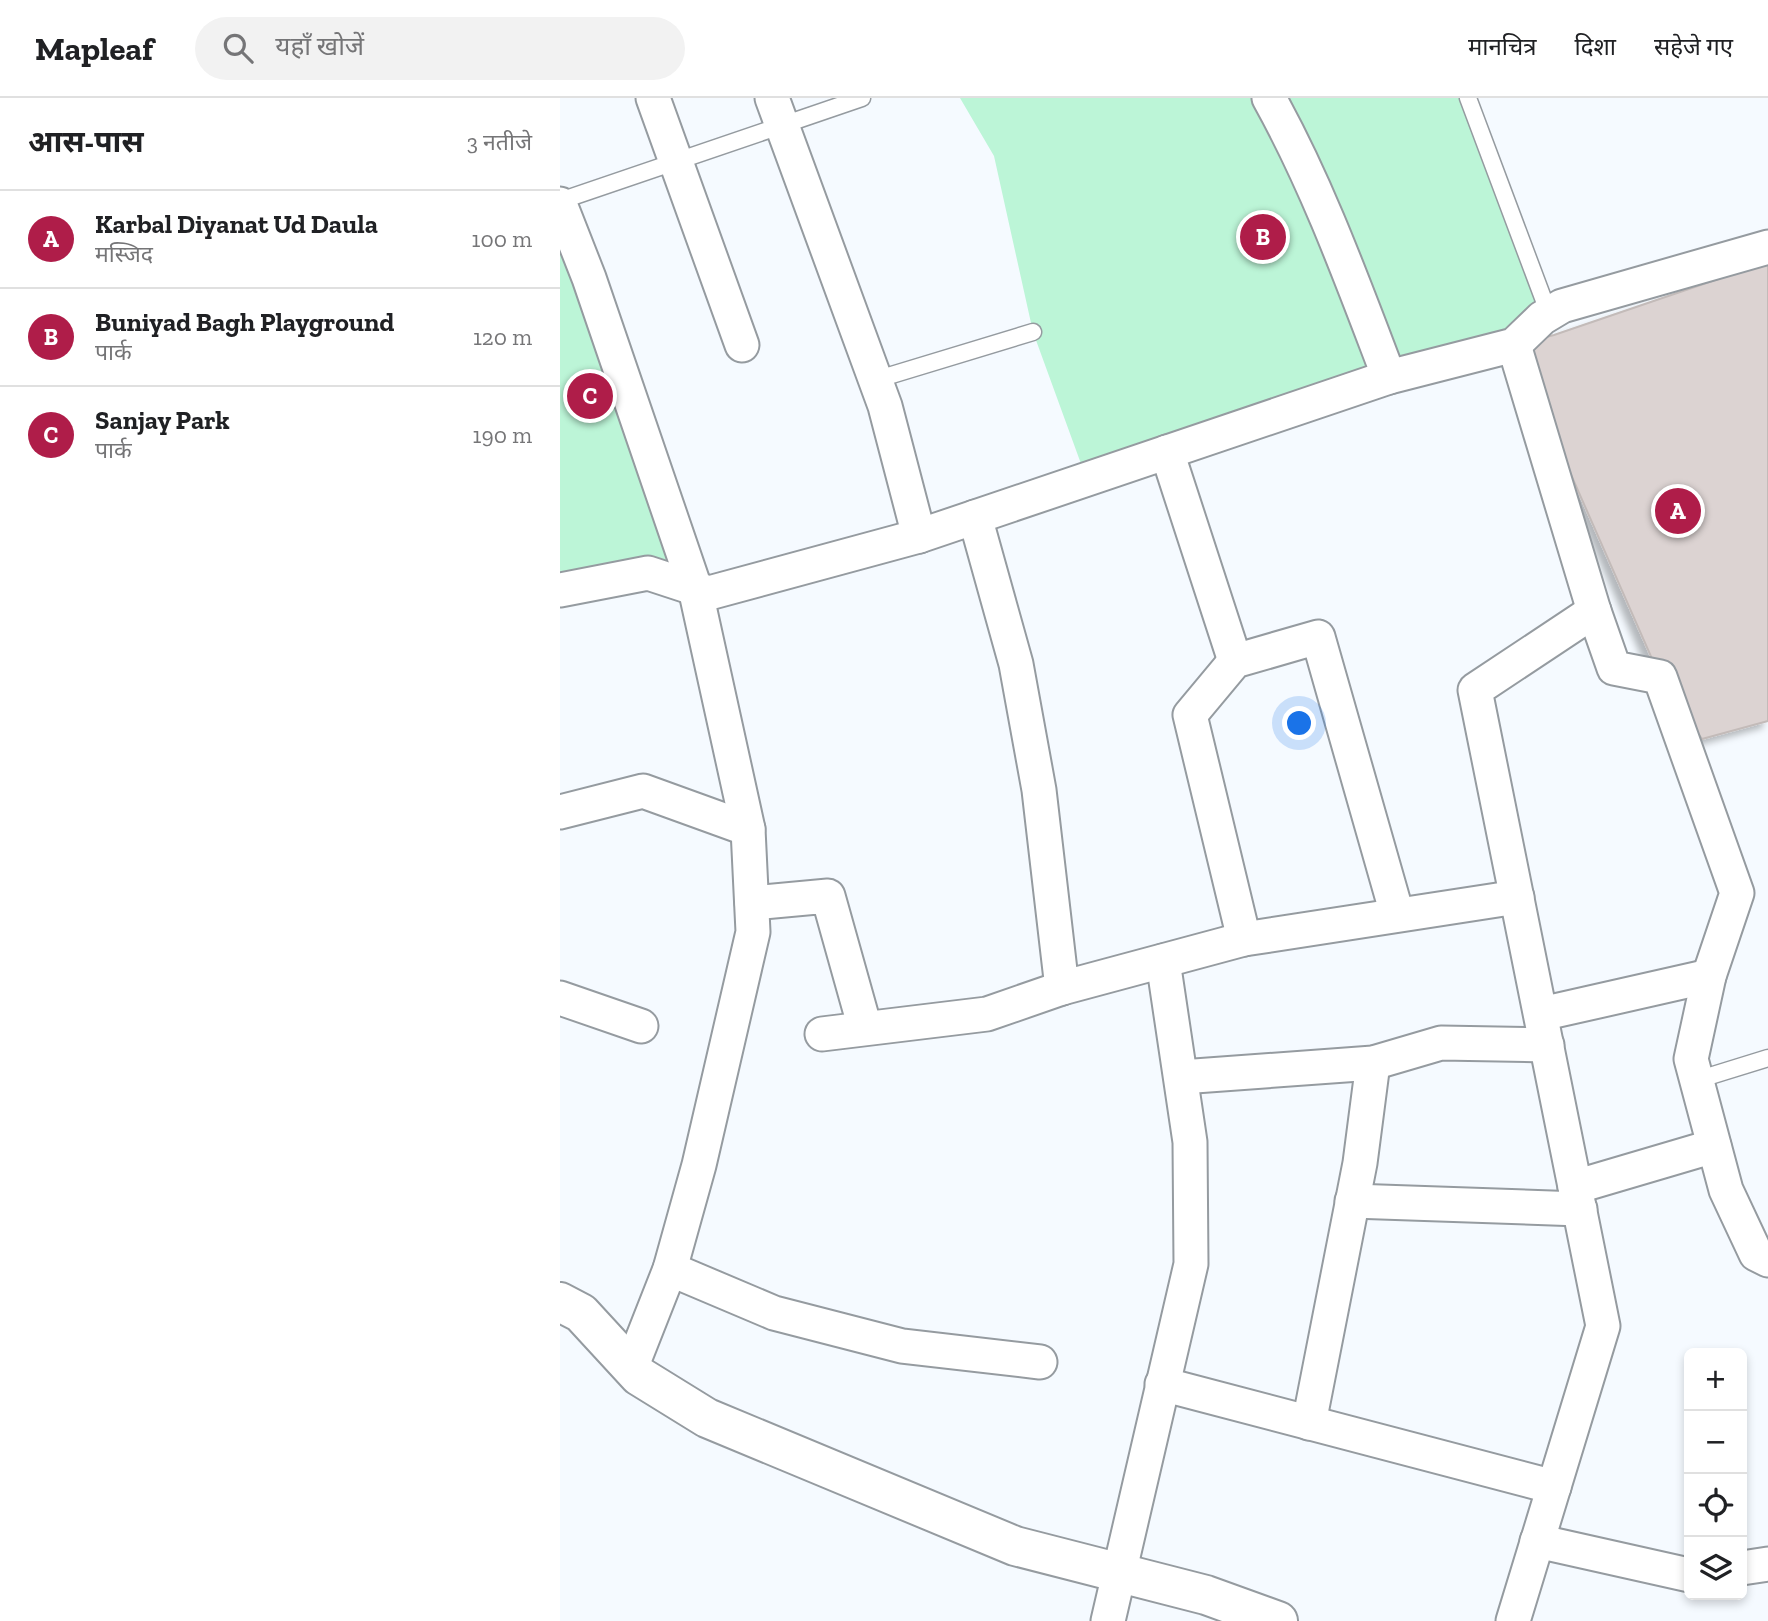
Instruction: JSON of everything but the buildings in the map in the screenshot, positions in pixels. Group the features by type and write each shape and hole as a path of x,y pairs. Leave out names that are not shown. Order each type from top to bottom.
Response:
{"street":[{"path":"653,98 742,345"},
{"path":"1269,98 1286,128 1350,273 1390,377"},
{"path":"777,112 885,405 919,536"},
{"path":"560,203 695,588 748,829 753,932 699,1165 670,1269 631,1368"},
{"path":"560,590 648,573 709,593 919,536 1390,377 1514,345 1562,306 1768,247"},
{"path":"1514,345 1594,611 1614,668 1660,677 1737,892 1709,976 1691,1059 1726,1190 1756,1254 1768,1259"},
{"path":"1167,452 1235,661"},
{"path":"975,517 1016,664 1039,790 1062,988"},
{"path":"1513,1621 1604,1326 1475,690 1594,611"},
{"path":"1244,939 1190,715 1235,661 1318,637 1397,914"},
{"path":"560,812 643,791 748,829"},
{"path":"752,903 828,896 865,1028"},
{"path":"822,1034 987,1014 1062,988 1244,939 1517,897"},
{"path":"1108,1621 1191,1264 1190,1142 1163,961"},
{"path":"1181,1077 1373,1063 1441,1044 1544,1030 1709,976"},
{"path":"560,998 641,1026"},
{"path":"1310,1423 1360,1163 1373,1063"},
{"path":"1352,1201 1578,1198 1714,1146"},
{"path":"670,1269 774,1313 902,1346 1040,1362"},
{"path":"560,1302 580,1313 631,1368 650,1383 719,1423 1015,1546 1206,1595 1278,1621"},
{"path":"1162,1384 1554,1488"},
{"path":"1537,1541 1684,1574"},
{"path":"1747,1567 1768,1564"}],"lane":[{"path":"560,203 676,162 777,112 862,98"},
{"path":"1468,98 1549,314"},
{"path":"876,380 1033,332"},
{"path":"1696,1080 1768,1058"}],"green space":[{"path":"960,98 1465,98 1542,318 1084,472 1033,332 994,156"},
{"path":"560,223 680,569 560,575"}],"place":[{"name":"Buniyad Bagh Playground","path":"1263,237"},
{"name":"Sanjay Park","path":"590,396"},
{"name":"Karbal Diyanat Ud Daula","path":"1678,511"}]}
